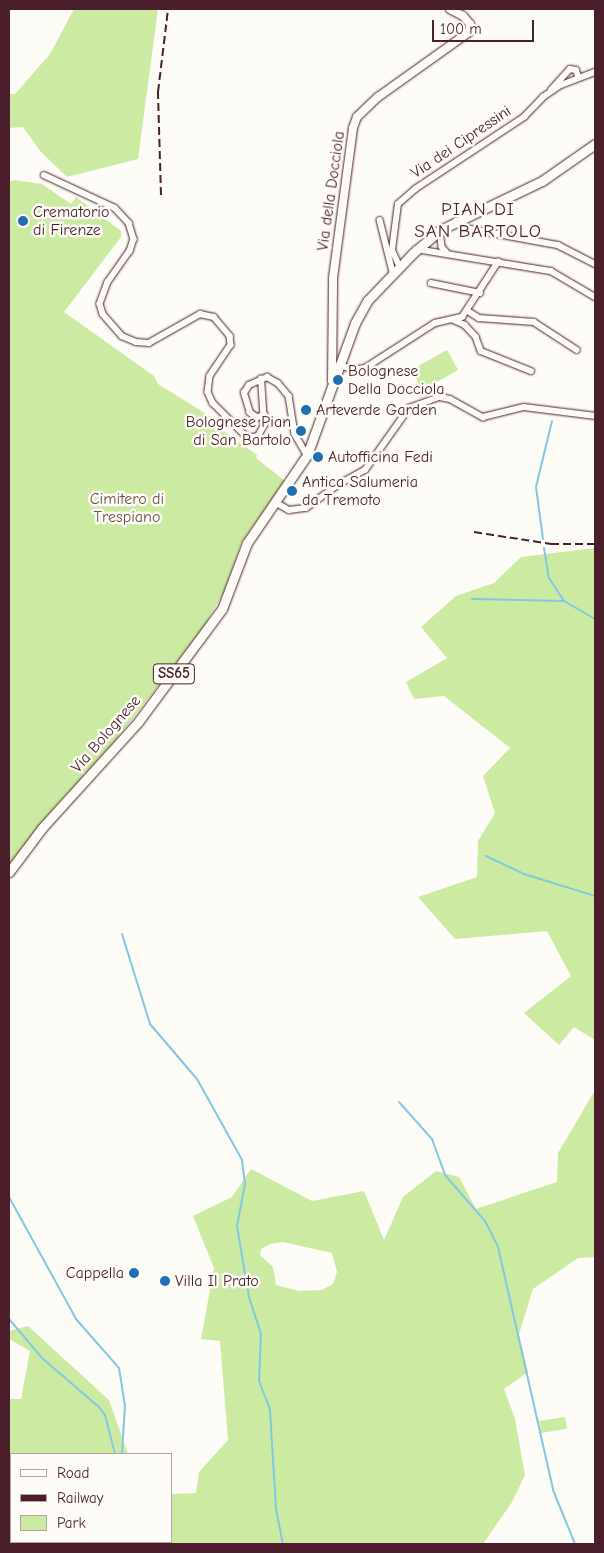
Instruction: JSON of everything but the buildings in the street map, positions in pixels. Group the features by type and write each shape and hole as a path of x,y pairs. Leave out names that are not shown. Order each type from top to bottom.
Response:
{"main road":[{"name":"Via Bolognese","path":"9,872 42,828 138,722 207,631 232,589 247,543 307,455 332,383 360,315 396,269 416,249 440,230 542,181 595,144"}],"street":[{"name":"Via della Docciola","path":"332,383 333,278 353,128 357,117 378,96 469,32 466,20 450,9"},
{"path":"548,93 570,68 576,70 579,77"},
{"name":"Via dei Cipressini","path":"396,269 392,250 398,204 415,189 524,116 548,93 579,77 595,72"},
{"path":"44,175 115,208 129,223 134,239 130,251 108,282 100,304 111,325 129,339 149,343 200,314 214,317 230,336 231,345 210,376 208,392 213,402 248,438 262,432 265,415 261,379"},
{"path":"380,220 396,269"},
{"path":"456,221 466,228 558,245 595,264"},
{"path":"440,230 442,247 448,254"},
{"path":"416,249 551,271 595,298"},
{"path":"339,365 355,370 365,368 435,323 454,320 468,311 498,262"},
{"path":"430,283 480,293"},
{"path":"468,311 479,318 534,322 577,350"},
{"path":"454,320 465,325 476,337 481,351 531,371"},
{"path":"265,415 257,418 250,413 244,398 249,385 267,377 284,388 295,434 307,455"},
{"path":"275,502 298,511 365,470 404,413 425,402 440,397 450,399 483,417 524,407 595,416"}],"green space":[{"path":"74,9 158,9 138,159 67,177 41,152 23,127 9,128 9,94 15,94 50,54"},
{"name":"Cimitero di Trespiano","path":"14,180 42,184 71,204 76,197 121,231 121,237 64,312 154,376 158,384 216,420 214,424 257,455 256,458 285,481 241,543 224,592 201,631 115,741 47,816 9,867 9,182"},
{"path":"447,350 458,370 422,390 411,370"},
{"path":"595,548 595,1040 574,1027 559,1045 524,1013 571,976 547,931 455,939 418,897 477,877 478,841 495,813 483,776 510,748 444,696 414,699 406,682 447,658 421,627 456,596 494,583 521,557"},
{"path":"595,1084 595,1257 578,1258 533,1289 519,1334 528,1372 504,1389 515,1419 525,1475 512,1502 483,1544 9,1544 9,1399 21,1399 30,1351 9,1339 9,1331 28,1326 109,1400 128,1453 10,1453 10,1543 172,1543 172,1494 196,1493 199,1472 228,1440 220,1341 201,1339 214,1268 193,1216 232,1197 251,1169 312,1201 364,1191 384,1240 403,1197 436,1171 459,1177 476,1209 557,1182 558,1153 594,1092","holes":["283,1242 332,1253 337,1272 333,1284 322,1290 299,1291 276,1285 273,1267 260,1255 261,1249 270,1244"]},
{"path":"565,1417 567,1429 541,1433 539,1421"}],"waterway":[{"path":"543,539 536,487 552,421"},
{"path":"544,548 549,578 564,601 595,619"},
{"path":"472,599 564,601"},
{"path":"486,856 524,874 595,896"},
{"path":"122,934 150,1024 197,1079 242,1160 245,1184 237,1226 249,1297 261,1334 259,1381 270,1410 276,1509 283,1544"},
{"path":"399,1102 432,1139 445,1175 485,1221 498,1247 553,1490 575,1544"},
{"path":"9,1197 76,1319 119,1368 125,1405 122,1453"},
{"path":"9,1319 42,1358 99,1407 105,1415 115,1453"}],"railway":[{"path":"161,195 158,92 168,9"},
{"path":"474,532 551,544 595,544"}],"place":[{"name":"Crematorio di Firenze","path":"23,221"},
{"name":"Bolognese Della Docciola","path":"338,380"},
{"name":"Arteverde Garden","path":"306,410"},
{"name":"Bolognese Pian di San Bartolo","path":"301,431"},
{"name":"Autofficina Fedi","path":"318,457"},
{"name":"Antica Salumeria da Tremoto","path":"292,491"},
{"name":"Cappella","path":"134,1273"},
{"name":"Villa Il Prato","path":"165,1281"}],"district":[{"name":"PIAN DI SAN BARTOLO","path":"478,221"}]}
